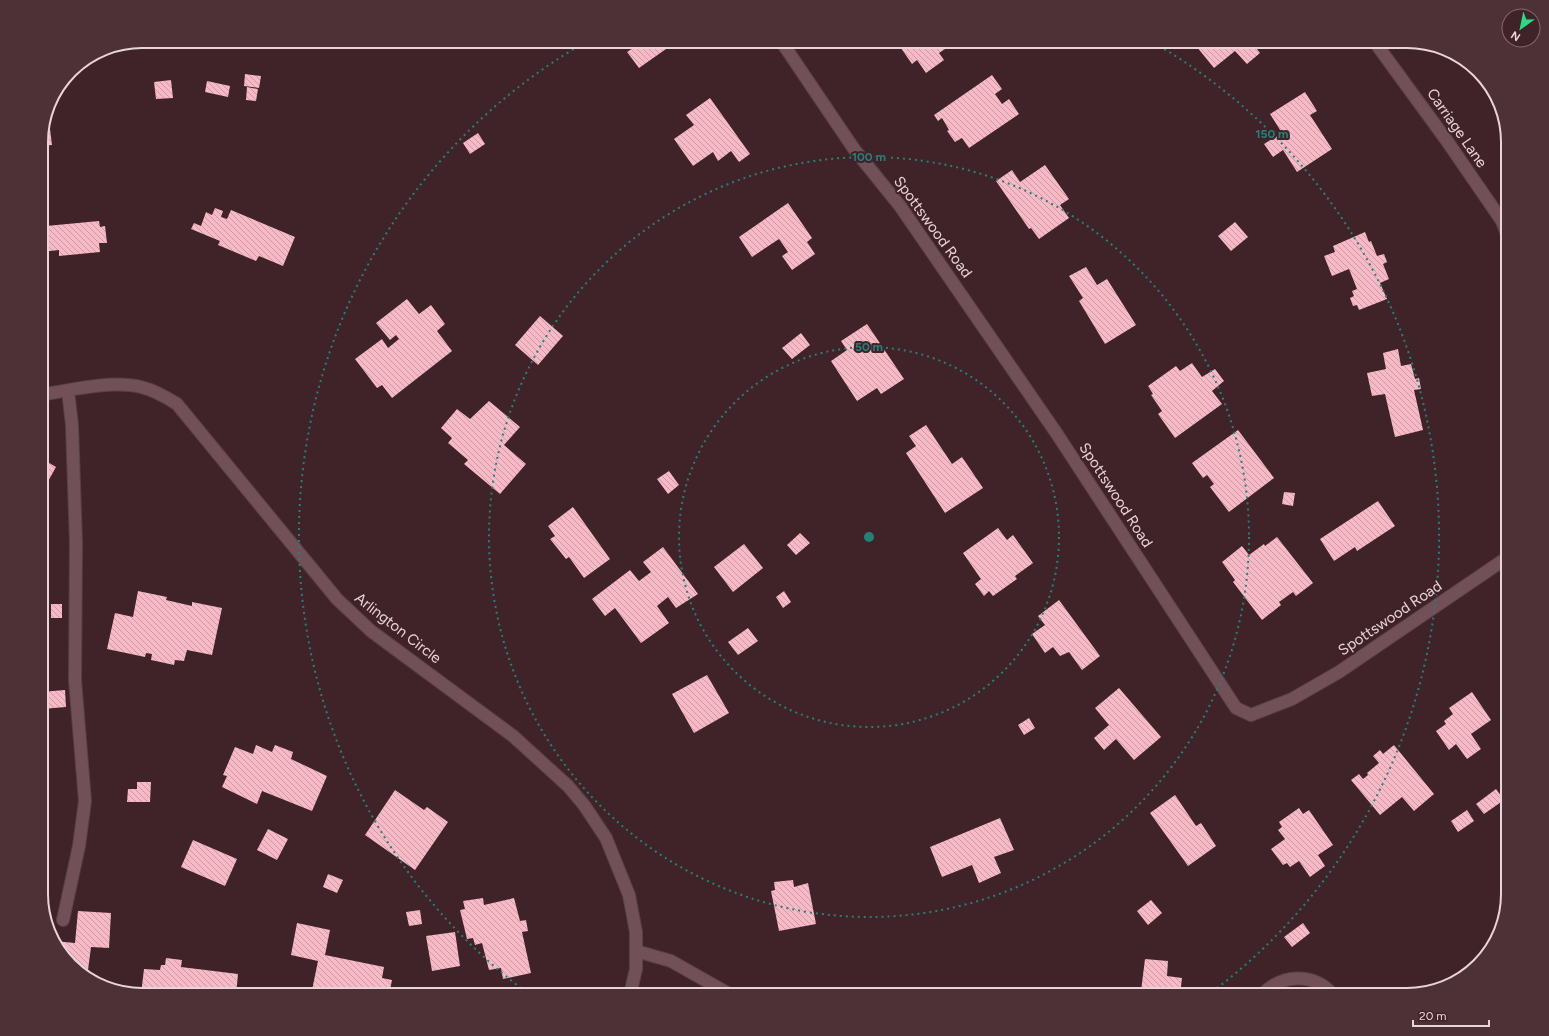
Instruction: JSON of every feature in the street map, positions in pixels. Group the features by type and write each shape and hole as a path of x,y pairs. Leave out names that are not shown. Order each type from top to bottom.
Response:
{"street":[{"name":"Spottswood Road","path":"786,48 854,149 900,206 1057,434 1236,708 1251,715 1292,699 1339,672 1501,562"},
{"name":"Carriage Lane","path":"1379,48 1447,141 1501,221"},
{"name":"Arlington Circle","path":"48,394 112,385 140,387 161,394 177,404 337,599 371,631 513,736 568,786 584,805 606,838 617,862 629,895 636,932 636,969 632,988"},
{"path":"63,920 79,846 85,801 74,680 76,543 72,425 68,390"},
{"path":"636,951 671,961 719,988"},
{"path":"1268,988 1280,981 1299,977 1309,979 1326,988"}],"building":[{"path":"633,48 666,49 639,68 627,52"},
{"path":"901,48 946,48 939,53 944,60 926,73 917,60 912,64"},
{"path":"1198,48 1256,48 1260,53 1247,64 1235,51 1214,68"},
{"path":"245,74 261,76 259,88 244,86"},
{"path":"992,75 1002,89 995,94 1002,104 1009,99 1019,114 969,148 962,138 955,142 947,131 949,130 942,118 938,121 934,115"},
{"path":"171,80 173,98 156,99 154,82"},
{"path":"207,81 230,86 228,97 205,92"},
{"path":"247,87 258,89 256,101 246,100"},
{"path":"1305,92 1317,111 1310,115 1332,149 1297,172 1283,150 1273,157 1264,144 1282,133 1270,114"},
{"path":"710,98 750,154 739,162 731,151 718,161 713,152 693,166 674,139 694,125 686,115"},
{"path":"49,129 50,129 52,145 48,145"},
{"path":"478,133 485,144 470,154 463,143"},
{"path":"1045,165 1069,199 1060,205 1069,218 1039,239 1031,228 1029,229 996,181 1012,170 1020,182"},
{"path":"788,203 812,238 807,242 815,254 792,270 782,256 788,252 779,239 752,257 739,237"},
{"path":"215,208 223,211 221,217 227,219 231,210 295,237 283,266 259,256 256,261 218,245 220,241 191,229 194,223 201,226 206,212 212,215"},
{"path":"99,221 100,227 105,226 107,243 99,243 100,252 59,256 59,250 48,251 48,226"},
{"path":"1235,222 1248,237 1231,251 1218,236"},
{"path":"1365,232 1369,242 1371,241 1377,256 1384,254 1387,262 1383,264 1389,279 1380,283 1387,299 1359,310 1357,305 1353,306 1350,298 1354,296 1352,291 1357,289 1349,269 1332,276 1324,256 1335,252 1333,246"},
{"path":"1086,267 1097,285 1107,279 1136,325 1105,344 1079,301 1083,298 1069,276"},
{"path":"407,299 419,314 431,305 445,324 437,331 452,351 392,398 382,385 377,388 355,359 382,339 388,348 399,339 396,335 390,340 376,323"},
{"path":"540,316 563,336 538,365 515,345"},
{"path":"867,324 904,379 881,394 877,388 857,401 831,361 847,350 841,341"},
{"path":"801,333 810,345 792,359 782,348"},
{"path":"1398,349 1401,366 1411,364 1415,379 1419,378 1421,389 1414,390 1423,430 1395,437 1385,394 1372,396 1367,373 1386,369 1383,353"},
{"path":"1192,363 1202,377 1215,369 1224,381 1212,391 1222,404 1175,438 1158,414 1162,411 1151,395 1153,394 1148,386 1176,366 1180,371"},
{"path":"489,401 520,427 504,445 526,464 500,494 464,464 468,460 448,443 452,438 441,428 457,409 470,419"},
{"path":"926,425 952,464 962,457 983,488 945,513 906,453 916,446 909,436"},
{"path":"1238,430 1274,478 1229,512 1210,487 1214,484 1207,475 1203,478 1192,463"},
{"path":"48,462 56,467 48,481"},
{"path":"669,471 679,485 668,494 657,479"},
{"path":"1284,492 1295,493 1293,506 1282,504"},
{"path":"1378,501 1395,526 1357,551 1355,547 1334,561 1320,539"},
{"path":"573,507 610,559 584,578 569,557 566,559 550,539 555,536 548,526"},
{"path":"998,528 1007,540 1013,535 1033,563 1015,576 1017,579 993,596 989,591 984,596 975,584 981,579 963,553"},
{"path":"800,533 810,543 796,555 787,545"},
{"path":"1277,537 1313,583 1296,596 1293,592 1279,602 1281,605 1262,620 1233,582 1235,580 1222,562 1242,546 1249,555"},
{"path":"744,544 763,568 733,592 714,567"},
{"path":"663,547 698,594 676,608 668,597 657,606 669,623 641,643 615,608 605,616 592,599 630,570 639,581 651,572 643,562"},
{"path":"138,591 167,597 166,600 192,606 192,602 222,608 212,655 187,650 184,661 175,660 174,665 151,660 152,654 146,653 145,657 107,649 115,613 133,617"},
{"path":"784,591 791,602 783,608 776,597"},
{"path":"1059,600 1100,656 1082,670 1069,652 1060,656 1053,647 1045,653 1032,634 1045,625 1038,616"},
{"path":"51,604 62,604 62,618 51,618"},
{"path":"748,628 758,641 738,655 728,642"},
{"path":"707,675 729,713 694,733 672,694"},
{"path":"1119,688 1161,737 1134,760 1116,739 1104,750 1094,738 1109,725 1095,708"},
{"path":"65,690 66,707 48,708 48,691"},
{"path":"1472,692 1491,720 1471,734 1481,749 1467,759 1456,744 1449,750 1436,731 1446,724 1444,721 1453,714 1449,708"},
{"path":"1029,718 1035,728 1024,735 1018,725"},
{"path":"256,745 272,752 275,745 293,752 291,759 327,776 312,811 262,791 257,804 222,787 227,776 223,775 235,747 253,754"},
{"path":"1394,745 1434,794 1414,811 1402,797 1380,815 1351,780 1359,774 1363,779 1368,775 1367,773 1379,763 1373,756 1380,750 1383,754"},
{"path":"137,782 151,782 150,802 127,802 128,789 137,789"},
{"path":"1496,789 1501,796 1501,802 1484,814 1476,804"},
{"path":"395,790 424,810 427,807 448,822 415,870 365,835"},
{"path":"1175,795 1196,826 1201,823 1216,846 1188,866 1150,813"},
{"path":"1299,808 1303,814 1309,810 1333,845 1318,855 1325,866 1310,877 1299,861 1290,867 1287,863 1283,865 1271,849 1285,839 1278,830 1282,827 1279,822"},
{"path":"1467,810 1474,821 1458,832 1451,821"},
{"path":"1000,818 1014,850 994,857 1001,873 979,883 972,865 942,877 930,847"},
{"path":"268,829 288,839 277,860 257,850"},
{"path":"193,840 237,859 225,886 181,867"},
{"path":"328,874 343,880 337,893 323,887"},
{"path":"793,880 794,887 808,883 816,924 779,931 771,891 775,890 774,882"},
{"path":"483,898 484,905 514,898 520,921 526,920 528,931 522,932 531,973 503,979 501,968 489,970 482,943 475,945 473,938 467,939 460,910 465,909 463,901"},
{"path":"1151,900 1162,913 1148,925 1137,911"},
{"path":"420,910 422,924 409,926 406,912"},
{"path":"78,911 111,913 109,948 91,947 88,971 71,956 61,942 75,943"},
{"path":"297,923 330,930 325,955 384,967 382,978 392,980 390,988 312,988 318,961 291,955"},
{"path":"1303,923 1310,933 1292,947 1284,937"},
{"path":"455,932 460,966 432,971 426,936"},
{"path":"166,958 182,960 181,967 238,974 237,988 142,988 144,969 160,970 161,965 165,965"},
{"path":"1145,959 1168,961 1167,976 1182,978 1181,988 1141,988"}]}
